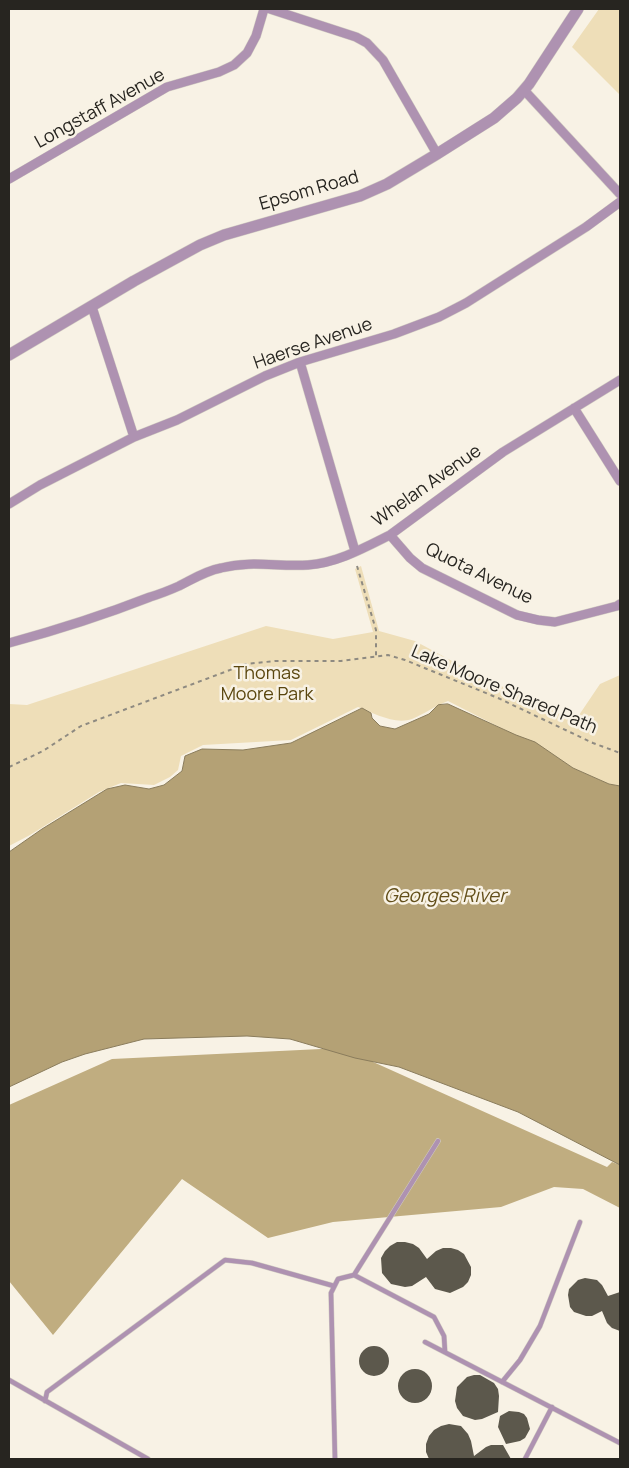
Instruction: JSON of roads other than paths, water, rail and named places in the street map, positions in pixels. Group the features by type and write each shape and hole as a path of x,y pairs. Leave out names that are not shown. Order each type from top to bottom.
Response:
{"street":[{"name":"Longstaff Avenue","path":"9,179 167,87 219,72 234,65 247,53 256,36 264,9"},
{"path":"270,9 367,42 383,60 437,154"},
{"name":"Epsom Road","path":"9,355 200,245 224,235 360,196 387,184 437,154 494,118 509,106 524,90 578,9"},
{"path":"524,90 620,194"},
{"name":"Haerse Avenue","path":"9,504 40,485 134,438 177,420 265,376 300,362 394,334 439,317 466,303 578,232 620,202"},
{"path":"92,307 134,438"},
{"path":"300,362 355,551"},
{"name":"Whelan Avenue","path":"9,643 47,633 141,601 218,568 242,563 308,565 333,560 355,551 390,535 504,452 620,380"},
{"path":"574,408 620,481"},
{"name":"Quota Avenue","path":"390,535 410,558 422,568 517,615 554,622 620,604"}],"lane":[{"path":"354,1275 438,1141"},
{"path":"502,1382 520,1360 540,1326 580,1222"},
{"path":"45,1401 47,1392 225,1260 252,1263 334,1286"},
{"path":"336,1459 331,1293 338,1279 354,1275 434,1317 444,1336 446,1352"},
{"path":"425,1342 620,1443"},
{"path":"9,1380 148,1459"},
{"path":"525,1459 552,1407"}],"water":[{"name":"Georges River","path":"448,704 535,742 573,768 609,784 620,786 620,1165 518,1112 399,1067 355,1058 290,1039 247,1036 144,1039 62,1062 9,1087 9,852 42,829 107,789 125,785 149,789 164,785 182,771 185,756 202,749 243,750 291,743 362,708 371,713 372,718 380,726 395,729 429,714 438,705"}],"park label":[{"name":"Thomas Moore Park","path":"267,684"}]}
